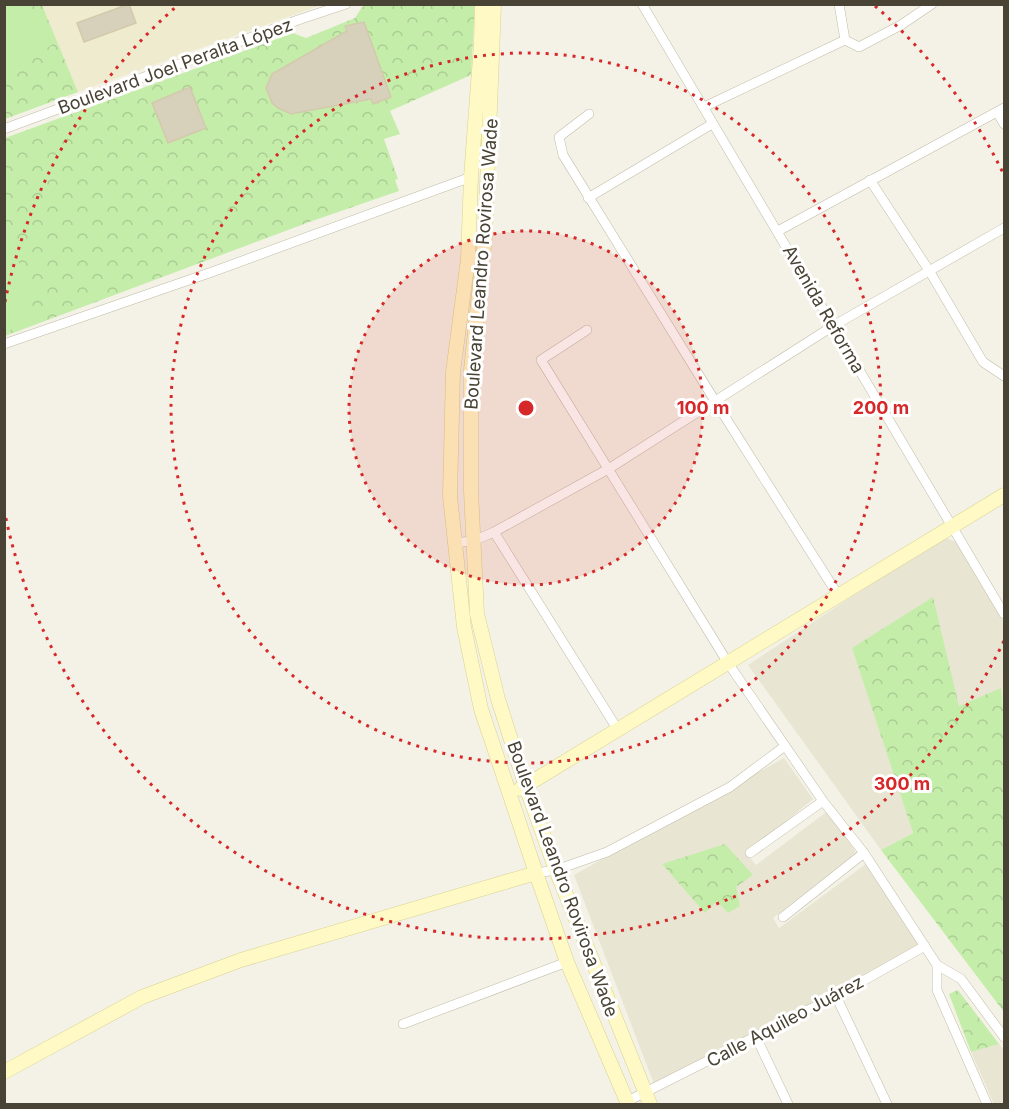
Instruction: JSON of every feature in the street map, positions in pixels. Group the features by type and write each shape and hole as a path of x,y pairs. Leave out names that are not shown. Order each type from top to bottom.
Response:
{"main road":[{"name":"Boulevard Leandro Rovirosa Wade","path":"482,4 468,259 453,372 450,496 453,543 464,627 481,708 536,873 567,962 627,1103"},
{"name":"Boulevard Leandro Rovirosa Wade","path":"494,4 485,237 471,370 473,541 477,614 498,699 526,787 556,870 647,1099"},
{"path":"453,372 471,370"},
{"path":"510,793 526,787 1005,495"},
{"path":"4,1072 142,998 197,977 251,957 536,873"}],"street":[{"name":"Boulevard Joel Peralta López","path":"4,129 346,4"},
{"name":"Avenida Reforma","path":"642,4 1005,614"},
{"path":"839,4 845,40"},
{"path":"845,40 859,47 901,25 932,4"},
{"path":"704,107 845,40"},
{"path":"778,231 1001,110 1005,124"},
{"path":"589,114 559,137 563,155 838,595"},
{"path":"588,198 712,123"},
{"path":"4,344 212,272 471,177"},
{"path":"870,180 930,272 983,362 1005,376"},
{"path":"453,543 473,541 494,532 610,468 833,326 1005,228"},
{"path":"587,330 541,360 610,468 728,663 824,801 864,853 937,965 961,980 1005,1037"},
{"path":"494,532 618,730"},
{"path":"536,873 556,870 607,852 730,787 785,746"},
{"path":"750,853 824,801"},
{"path":"783,917 864,853"},
{"name":"Calle Aquileo Juárez","path":"627,1103 647,1099 925,946"},
{"path":"403,1024 567,962"},
{"path":"937,965 937,990 987,1104"},
{"path":"836,996 887,1104"},
{"path":"756,1037 788,1104"}],"shaded area":[{"path":"42,5 321,5 78,92"},
{"path":"946,538 956,542 1004,623 1004,718 1001,689 959,706 852,647 913,833 881,850 748,665 939,539"},
{"path":"784,758 813,799 747,854 756,865 829,810 856,853 773,918 779,928 866,864 922,948 654,1084 574,875"},
{"path":"999,1044 1004,1050 1004,1104 994,1104 971,1052"}],"green space":[{"path":"5,4 26,5 53,44 5,76"},
{"path":"5,5 42,5 78,92 5,119"},
{"path":"368,5 475,5 471,75 390,111 400,134 384,139 398,179 395,180 399,191 312,221 5,336 5,138 293,33 306,38 355,18 362,7"},
{"path":"4,216 37,320 5,332 4,331"},
{"path":"933,597 959,706 1001,688 1004,718 1004,1012 881,850 913,833 852,648"},
{"path":"725,844 753,875 736,887 740,906 728,913 717,901 705,913 662,864"},
{"path":"958,990 999,1044 971,1052 949,994"}],"building":[{"path":"129,4 136,23 84,42 77,23"},
{"path":"364,22 391,97 373,104 371,99 291,114 272,103 266,88 272,74 347,31 345,26"},
{"path":"190,87 206,128 168,143 152,103"}]}
